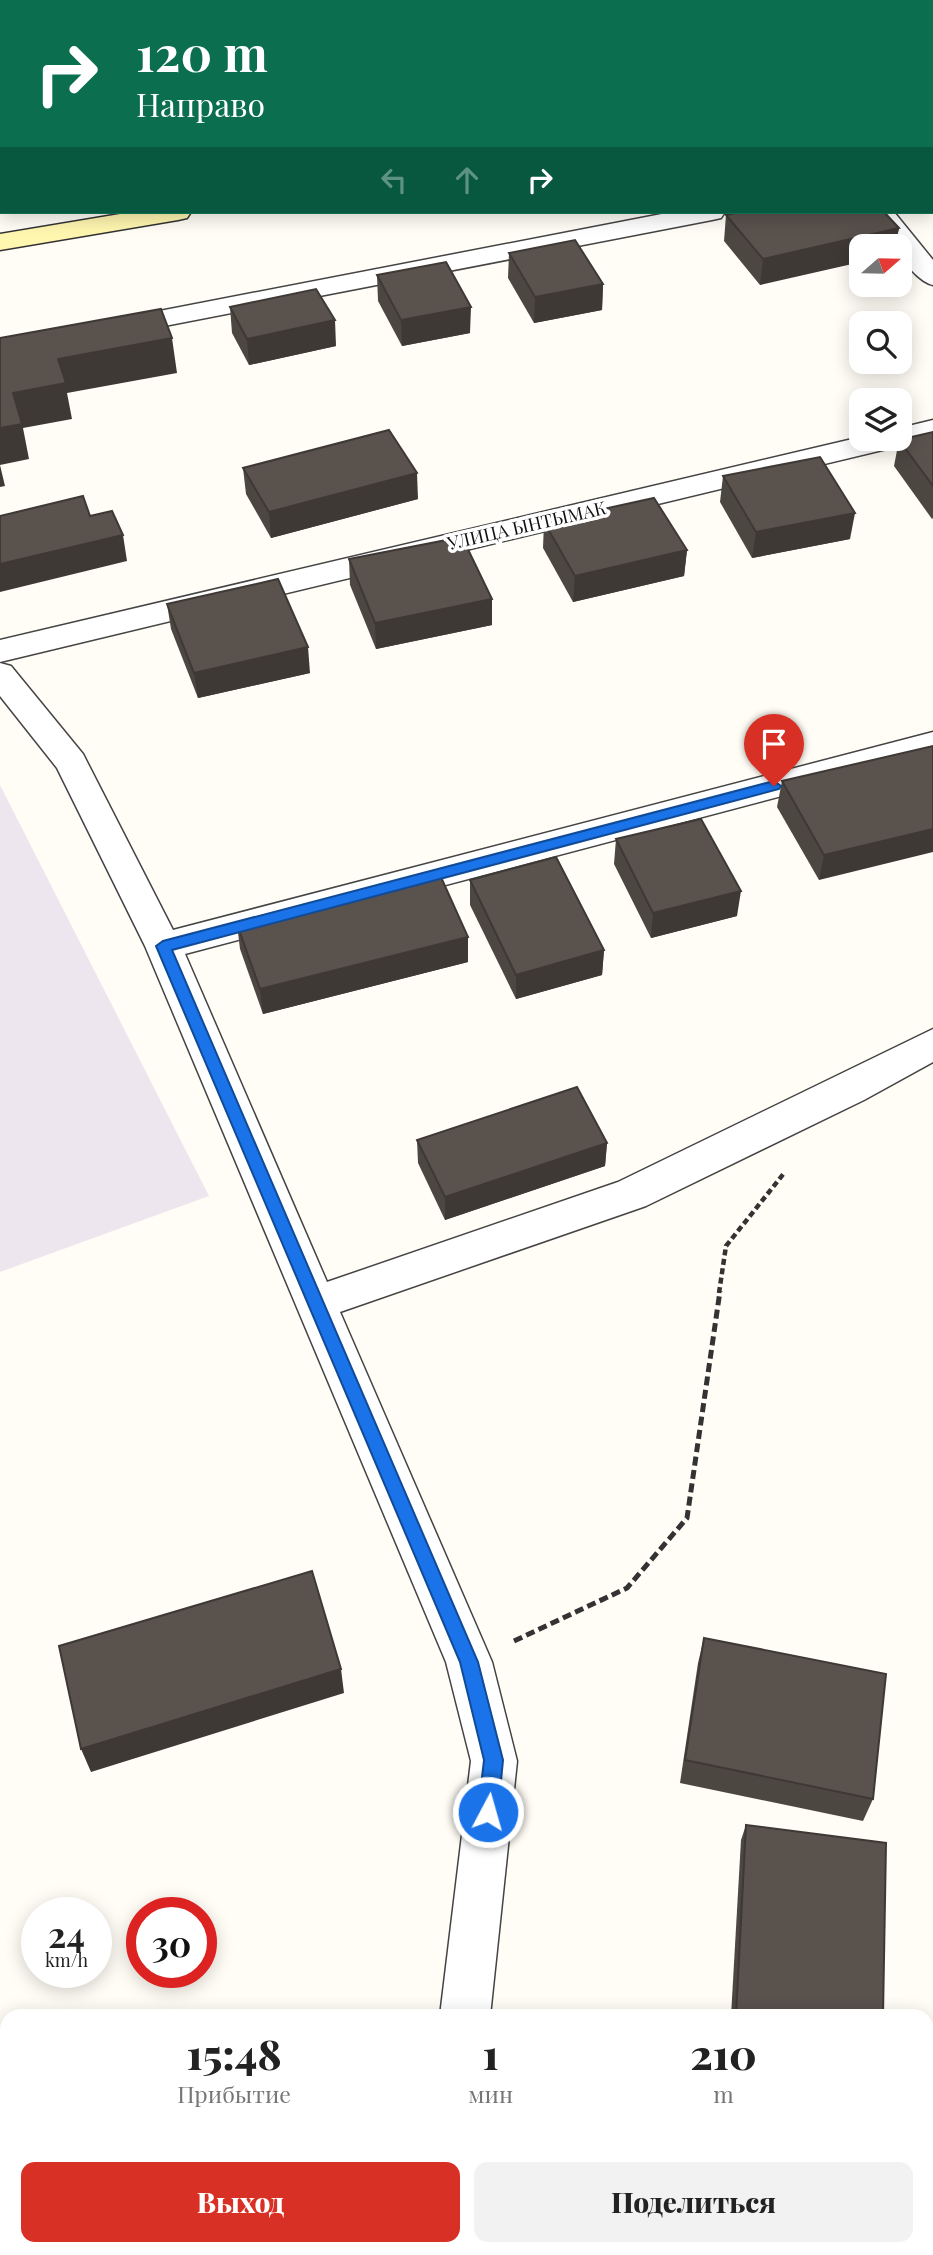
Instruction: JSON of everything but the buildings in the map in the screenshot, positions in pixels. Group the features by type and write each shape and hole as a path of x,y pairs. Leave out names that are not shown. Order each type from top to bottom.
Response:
{"main road":[{"path":"0,242 166,214"}],"street":[{"path":"82,334 702,214"},
{"path":"882,214 933,277"},
{"path":"912,434 933,429"},
{"name":"УЛИЦА ЫНТЫМАК","path":"0,651 849,449"},
{"path":"0,674 71,762 163,946 469,1662 494,1760 467,2009"},
{"path":"163,946 933,744"},
{"path":"317,1303 632,1194 851,1089 933,1044"}],"path":[{"path":"469,1662 626,1588 687,1518 726,1246 792,1163"}],"shaded area":[{"path":"0,785 209,1196 0,1272"}],"route":[{"path":"488,1812 494,1760 469,1662 163,946 774,786"}]}
